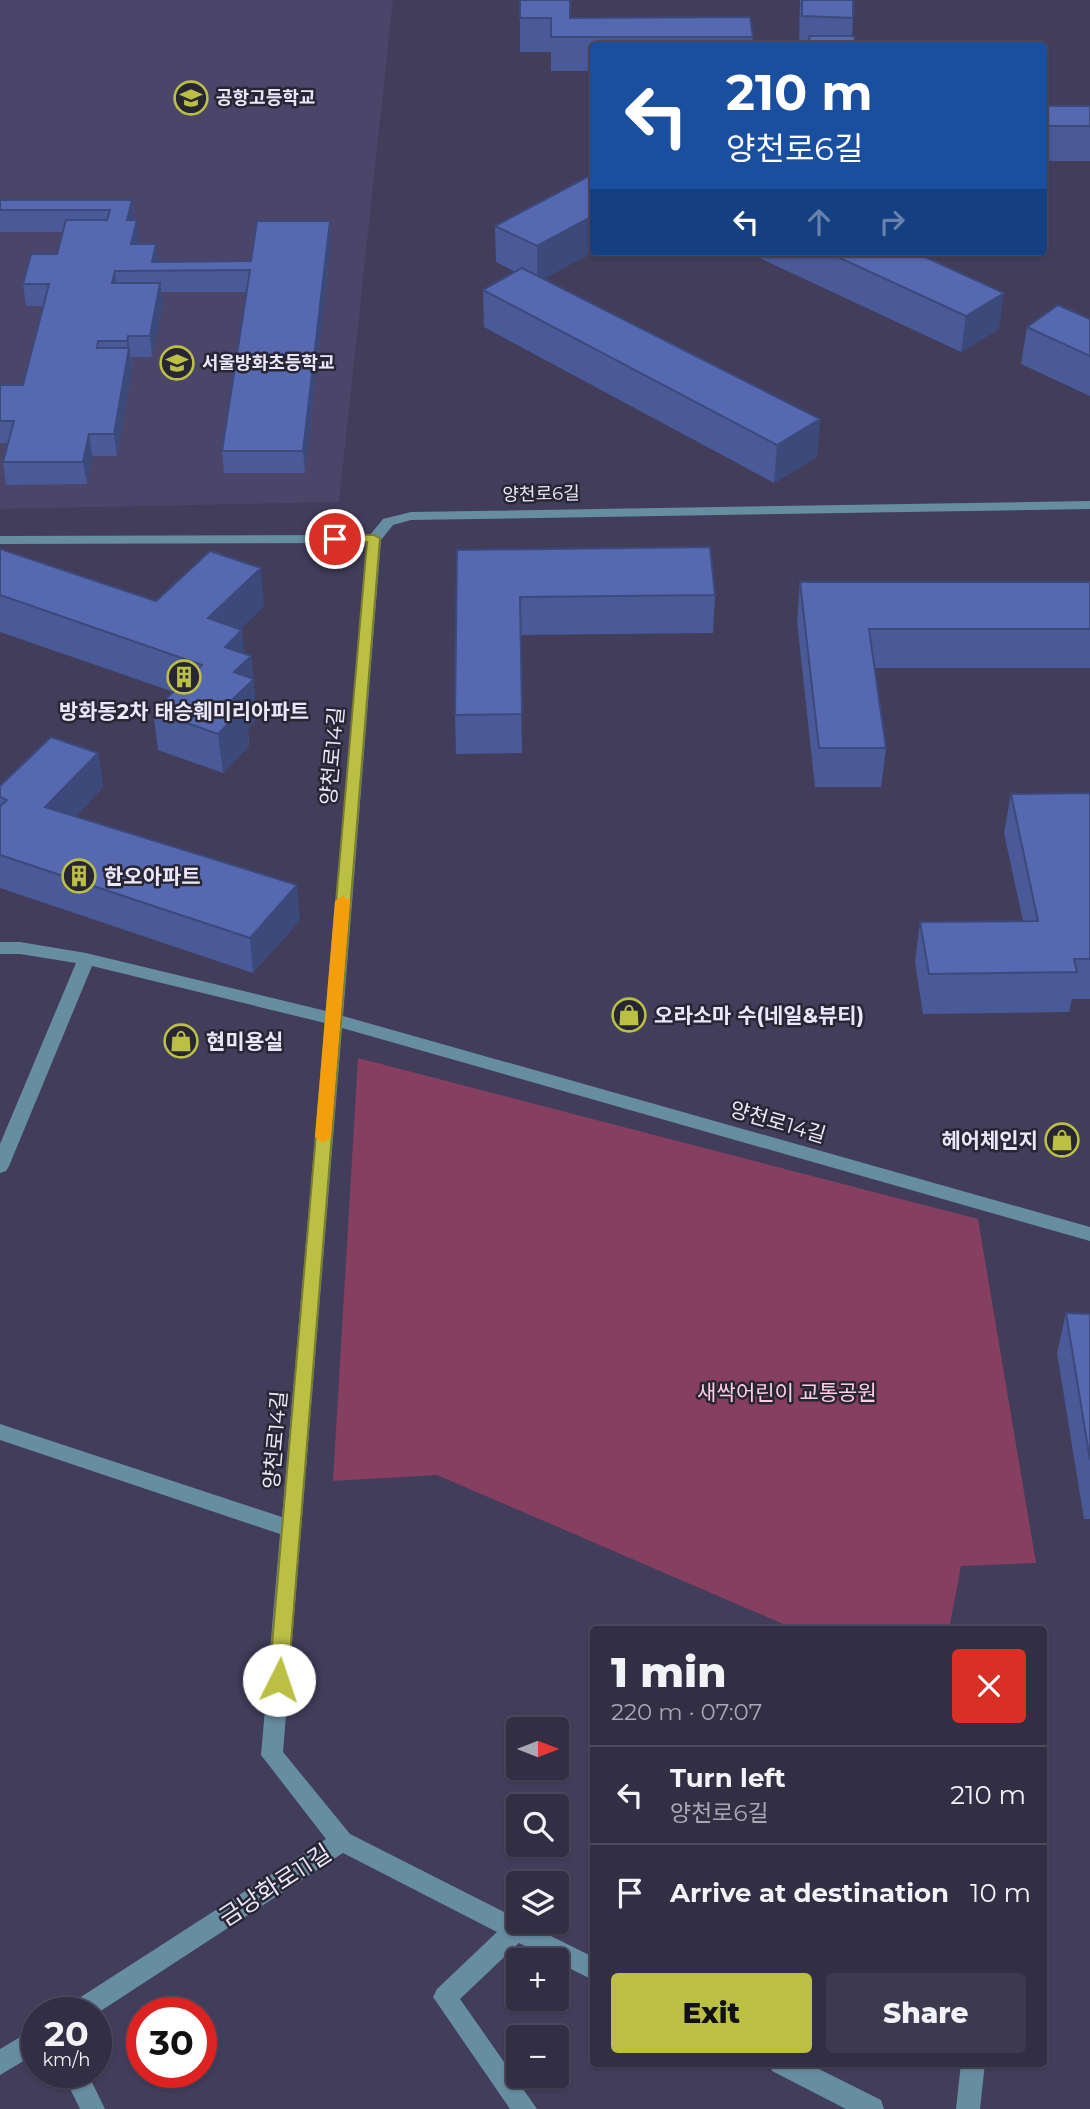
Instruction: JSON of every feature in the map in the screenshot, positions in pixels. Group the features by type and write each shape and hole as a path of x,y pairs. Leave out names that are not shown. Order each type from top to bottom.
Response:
{"street":[{"name":"양천로6길","path":"374,538 388,522 411,516 1090,505"},
{"path":"0,540 374,538"},
{"name":"양천로14길","path":"342,1841 272,1755 374,538"},
{"name":"양천로14길","path":"0,948 19,948 86,960 332,1019 1090,1234"},
{"path":"0,1166 86,960"},
{"path":"0,1432 291,1529"},
{"name":"금낭화로11길","path":"101,1997 342,1841 506,1925"},
{"path":"512,1934 445,1997 525,2109"},
{"name":"금낭화로11길","path":"524,1934 590,1967"},
{"path":"0,2063 21,2049"},
{"path":"789,2067 872,2109"},
{"path":"968,2109 973,2067"},
{"path":"82,2088 93,2109"}],"shaded area":[{"path":"0,0 393,0 339,502 0,509"}],"green space":[{"name":"새싹어린이 교통공원","path":"358,1058 978,1219 1036,1563 961,1566 950,1626 788,1626 437,1475 333,1481"}],"building":[{"path":"520,0 570,0 570,18 750,17 753,37 551,37 551,18 520,18"},
{"path":"802,0 853,0 853,18 802,16"},
{"path":"809,36 854,36 855,42 810,42"},
{"path":"1047,106 1090,106 1090,126 1047,126"},
{"path":"590,176 590,218 537,246 495,226"},
{"path":"0,200 132,200 127,220 137,220 131,244 156,244 152,262 251,261 257,221 330,221 303,451 222,451 250,270 115,271 112,283 160,283 150,336 128,336 127,341 98,341 97,348 129,348 114,434 89,434 83,462 3,462 14,421 0,421 0,385 23,385 49,284 23,284 31,254 57,254 66,220 107,220 110,210 0,210"},
{"path":"836,256 923,256 1004,293 966,316"},
{"path":"522,268 820,419 777,445 483,290"},
{"path":"1058,305 1090,319 1090,356 1027,327"},
{"path":"710,547 715,595 520,597 522,714 455,715 457,550"},
{"path":"0,549 156,601 210,551 261,568 208,618 242,630 225,647 251,656 234,672 254,679 231,701 245,707 218,734 153,711 202,665 0,595"},
{"path":"800,582 1090,582 1090,629 869,629 886,748 819,748"},
{"path":"51,737 98,753 45,807 297,885 250,938 0,855 0,806 7,800 0,797 0,786"},
{"path":"1090,793 1090,959 1074,959 1077,972 929,974 920,922 1038,921 1011,794"},
{"path":"1066,1313 1090,1314 1090,1460"}],"slow traffic":[{"path":"323,1137 343,901"}],"place":[{"name":"공항고등학교","path":"191,98"},
{"name":"서울방화초등학교","path":"177,363"},
{"name":"방화동2차 태승훼미리아파트","path":"184,677"},
{"name":"한오아파트","path":"79,876"},
{"name":"오라소마 수(네일&뷰티)","path":"629,1015"},
{"name":"현미용실","path":"181,1041"},
{"name":"헤어체인지","path":"1062,1140"}],"route":[{"path":"279,1680 374,538 335,539"}]}
